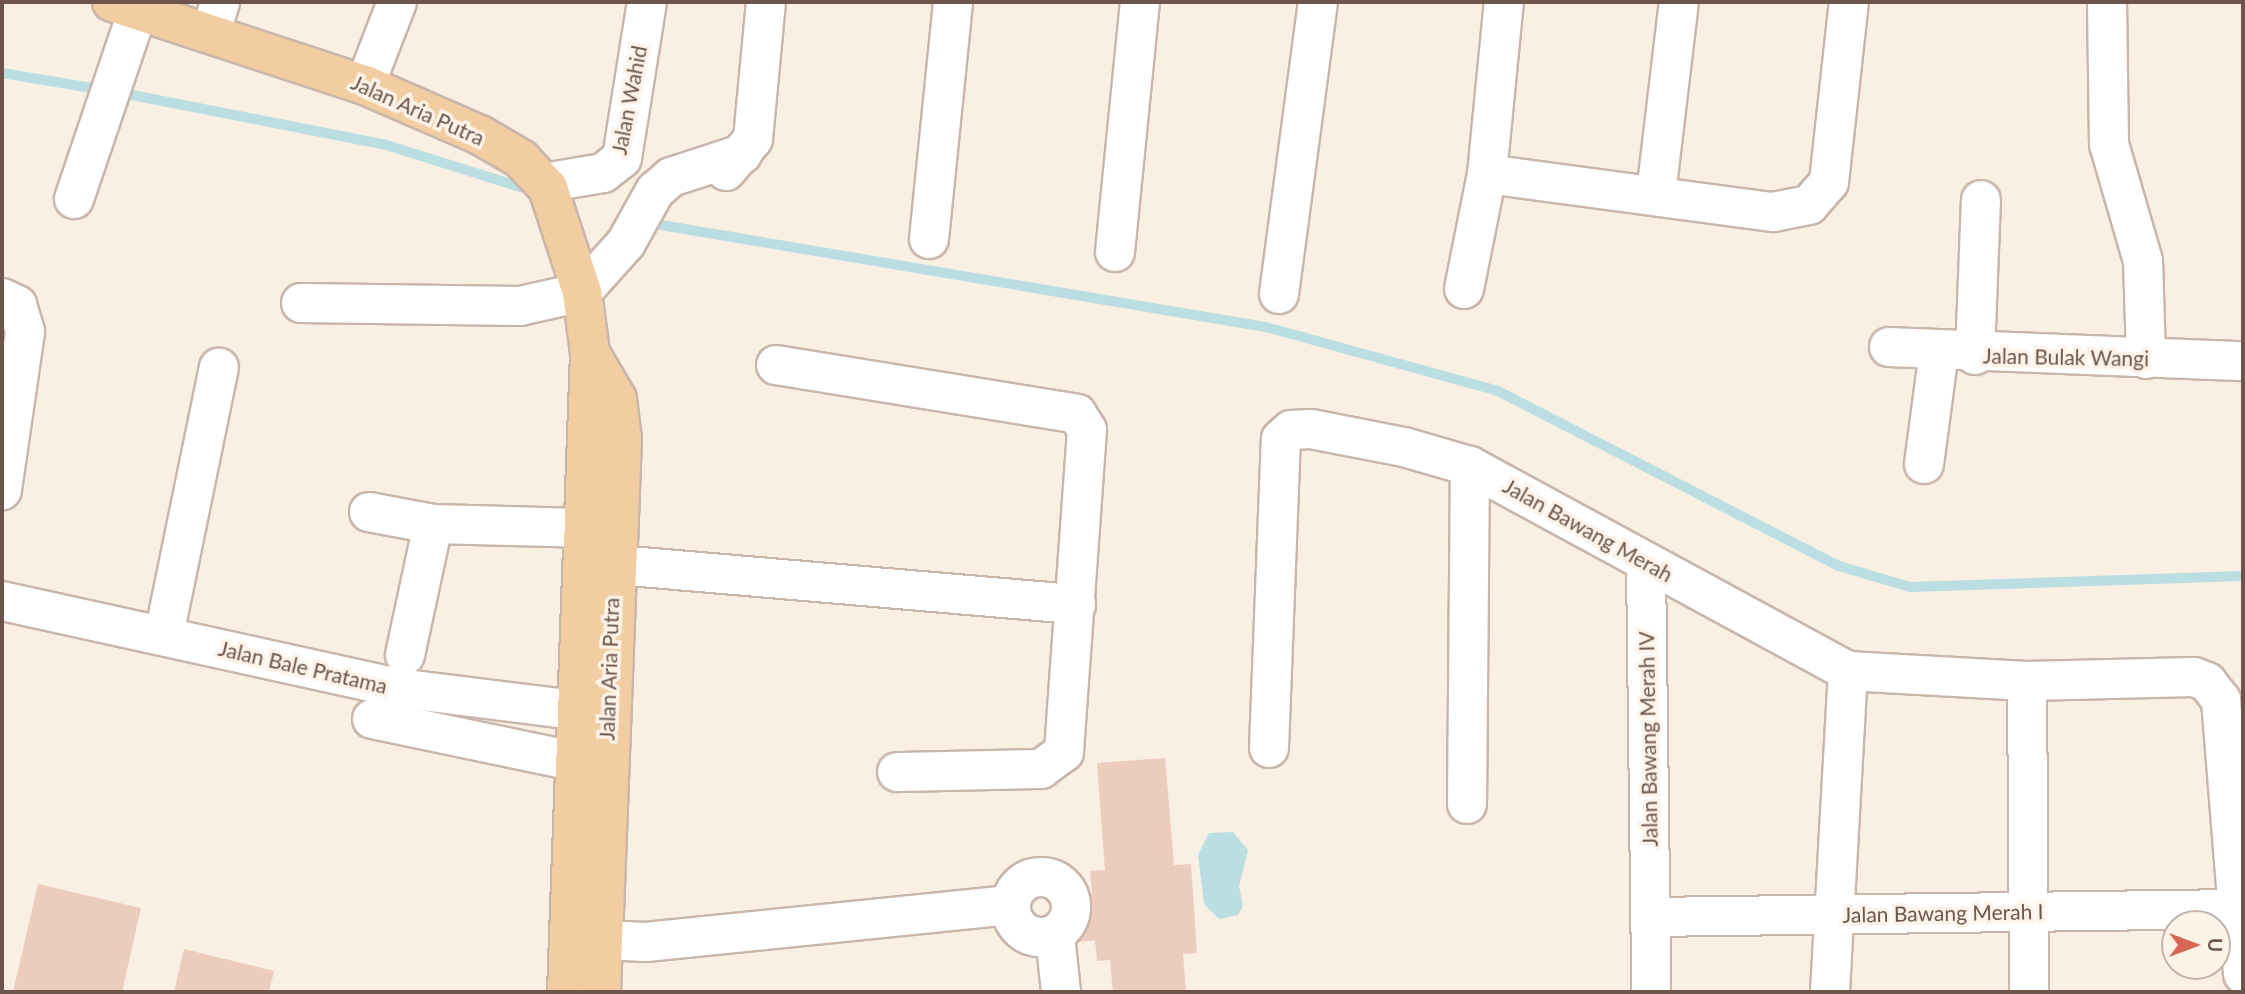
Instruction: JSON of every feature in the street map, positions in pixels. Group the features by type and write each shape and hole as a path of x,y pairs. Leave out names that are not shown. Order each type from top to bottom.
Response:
{"main road":[{"name":"Jalan Aria Putra","path":"125,6 215,17 480,135 522,159 550,196 582,292 590,353 617,399 622,438 592,551 590,712 602,940 601,992"},
{"name":"Jalan Aria Putra","path":"567,992 573,761 590,712"}],"street":[{"path":"365,85 397,2"},
{"name":"Jalan Wahid","path":"550,196 603,173 622,158 647,2"},
{"path":"302,303 520,306 582,292 626,243 655,191 684,171 742,153 753,139 766,2"},
{"path":"929,239 953,2"},
{"path":"1115,252 1140,2"},
{"path":"1279,294 1318,2"},
{"path":"1464,289 1488,174 1504,2"},
{"path":"1656,194 1679,2"},
{"path":"1488,174 1656,194 1773,212 1809,205 1829,182 1849,2"},
{"path":"2107,2 2109,144 2143,261 2146,359"},
{"path":"74,199 125,6"},
{"path":"1924,464 1957,353 1981,200"},
{"path":"2,298 17,305 25,332 2,490"},
{"name":"Jalan Bulak Wangi","path":"1889,347 1957,353 2243,361"},
{"path":"776,365 1084,419 1076,604 1059,758 1041,769 897,772"},
{"path":"164,635 219,368"},
{"name":"Jalan Bawang Merah","path":"1269,748 1281,439 1291,430 1311,429 1470,466 1848,671 2027,681 2194,677 2221,700 2236,909"},
{"path":"1467,804 1470,466"},
{"path":"369,512 592,551 1076,604"},
{"path":"405,655 433,524"},
{"name":"Jalan Bawang Merah IV","path":"1646,562 1651,992"},
{"name":"Jalan Bale Pratama","path":"2,601 398,688 590,712"},
{"path":"1830,992 1830,914 1848,671"},
{"path":"2027,681 2029,992"},
{"path":"372,719 573,761"},
{"path":"1031,877 1050,877 1065,887 1073,904 1068,923 1055,935 1033,937 1016,926 1010,905 1017,888 1031,877"},
{"path":"602,940 646,942 1010,905"},
{"path":"2236,909 2242,957"},
{"name":"Jalan Bawang Merah I","path":"1650,917 2236,909"},
{"path":"1055,935 1061,992"}],"water":[{"path":"1233,832 1248,850 1239,886 1243,906 1238,915 1219,919 1204,904 1198,855 1209,833"}],"building":[{"path":"1165,758 1174,865 1191,864 1197,953 1183,954 1186,992 1113,992 1110,960 1097,961 1095,940 1079,942 1075,894 1092,893 1090,871 1105,870 1097,763"},
{"path":"38,884 141,908 122,992 13,992"},
{"path":"184,949 274,971 269,992 174,992"}],"waterway":[{"path":"2,73 98,89"},
{"path":"127,94 383,144 520,187"},
{"path":"655,224 1266,327 1498,391 1839,566 1910,587 2243,576"}]}
